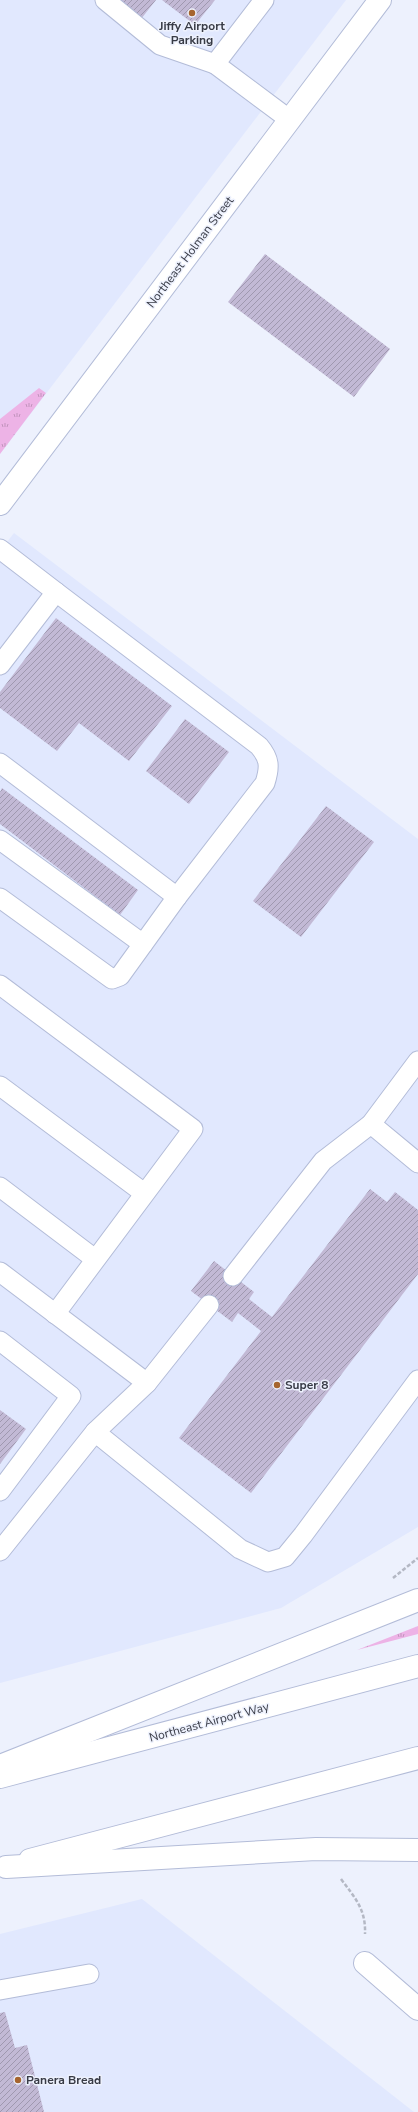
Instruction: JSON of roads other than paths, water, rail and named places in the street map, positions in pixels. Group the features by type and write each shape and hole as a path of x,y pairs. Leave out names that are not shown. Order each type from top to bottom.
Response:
{"main road":[{"name":"Northeast Holman Street","path":"0,504 380,0"},
{"path":"0,1766 418,1600"},
{"name":"Northeast Airport Way","path":"0,1777 418,1666"},
{"path":"3,1868 418,1758"},
{"path":"3,1868 316,1849 418,1850"},
{"path":"365,1963 418,2009"}],"lane":[{"path":"105,0 160,45 214,64 290,120"},
{"path":"214,64 264,0"},
{"path":"0,549 259,746 267,756 269,769 265,783 176,897 120,976 112,980 0,898"},
{"path":"0,666 56,592"},
{"path":"1,767 176,897"},
{"path":"0,840 143,944"},
{"path":"0,985 193,1128 54,1314"},
{"path":"233,1276 323,1161 371,1124 418,1061"},
{"path":"0,1086 144,1193"},
{"path":"371,1124 418,1163"},
{"path":"0,1187 95,1259"},
{"path":"0,1272 147,1383"},
{"path":"0,1551 95,1432 147,1383 209,1305"},
{"path":"0,1342 71,1396 0,1491"},
{"path":"95,1432 240,1549 268,1562 285,1556 303,1535 418,1380"},
{"path":"0,1990 89,1974"}],"place":[{"name":"Jiffy Airport Parking","path":"192,13"},
{"name":"Super 8","path":"277,1385"},
{"name":"Panera Bread","path":"18,2080"}]}
